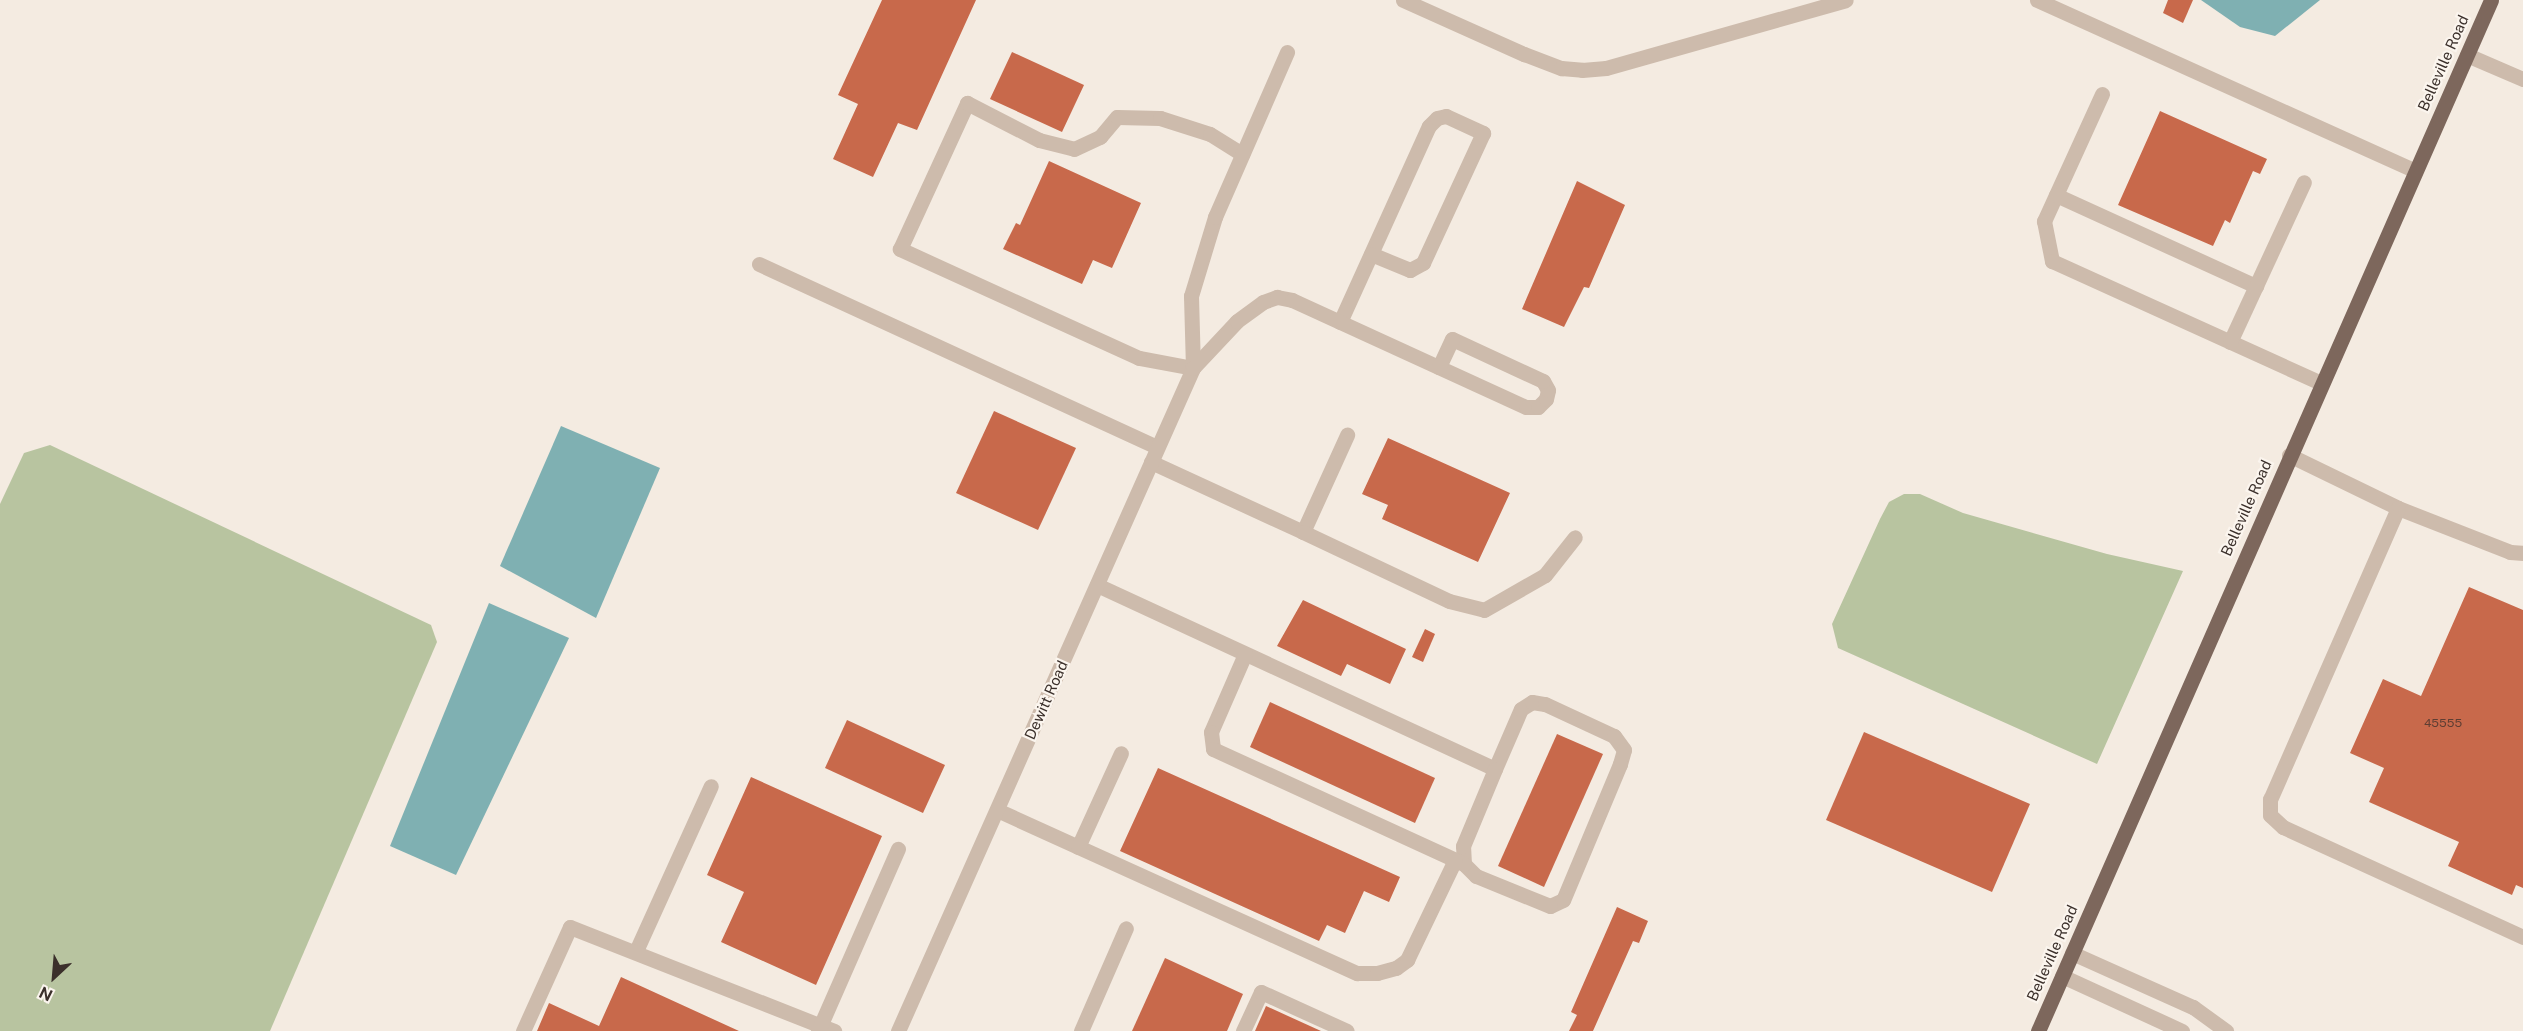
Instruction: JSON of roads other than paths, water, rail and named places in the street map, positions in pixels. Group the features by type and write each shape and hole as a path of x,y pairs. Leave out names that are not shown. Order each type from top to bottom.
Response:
{"main road":[{"name":"Belleville Road","path":"2038,1031 2289,454 2491,0"}],"street":[{"path":"1403,0 1524,54 1561,68 1582,70 1606,68 1845,0"},
{"path":"2037,0 2415,171"},
{"path":"1193,368 1191,296 1215,217 1287,52"},
{"path":"2467,55 2523,79"},
{"path":"2102,94 2044,221 2052,261 2321,383"},
{"path":"1193,368 1139,358 900,249 967,103 1039,140 1074,149 1100,137 1118,117 1160,118 1210,134 1242,154"},
{"path":"1340,322 1429,126 1437,118 1446,116 1483,133 1423,263 1410,270 1371,254"},
{"path":"2230,342 2304,182"},
{"path":"2056,195 2256,286"},
{"path":"759,264 1157,447"},
{"path":"1193,368 1237,321 1263,302 1277,297 1292,300 1526,407 1538,407 1546,399 1548,390 1543,381 1452,339 1439,367"},
{"name":"Dewitt Road","path":"900,1030 1193,368"},
{"path":"1303,532 1347,435"},
{"path":"2289,454 2398,508 2510,552 2523,553"},
{"path":"1151,462 1449,600 1484,610 1545,575 1575,537"},
{"path":"2398,508 2270,800 2270,815 2283,827 2523,936"},
{"path":"1097,585 1495,769"},
{"path":"998,810 1357,973 1377,973 1407,960 1460,862 1463,846 1521,709 1532,702 1545,704 1614,736 1624,750 1563,900 1550,906 1533,903 1476,876 1460,862 1226,758 1213,748 1211,732 1245,654"},
{"path":"1078,847 1121,753"},
{"path":"636,951 711,786"},
{"path":"523,1031 570,927 636,951 825,1029 897,849"},
{"path":"1081,1031 1126,928"},
{"path":"2072,953 2193,1006 2226,1031"},
{"path":"2062,976 2182,1031"},
{"path":"1244,1031 1261,992 1347,1031"}],"water":[{"path":"2201,0 2320,0 2275,36 2240,27"},
{"path":"561,426 660,468 596,618 500,566"},
{"path":"489,603 569,638 456,875 390,846"}]}
